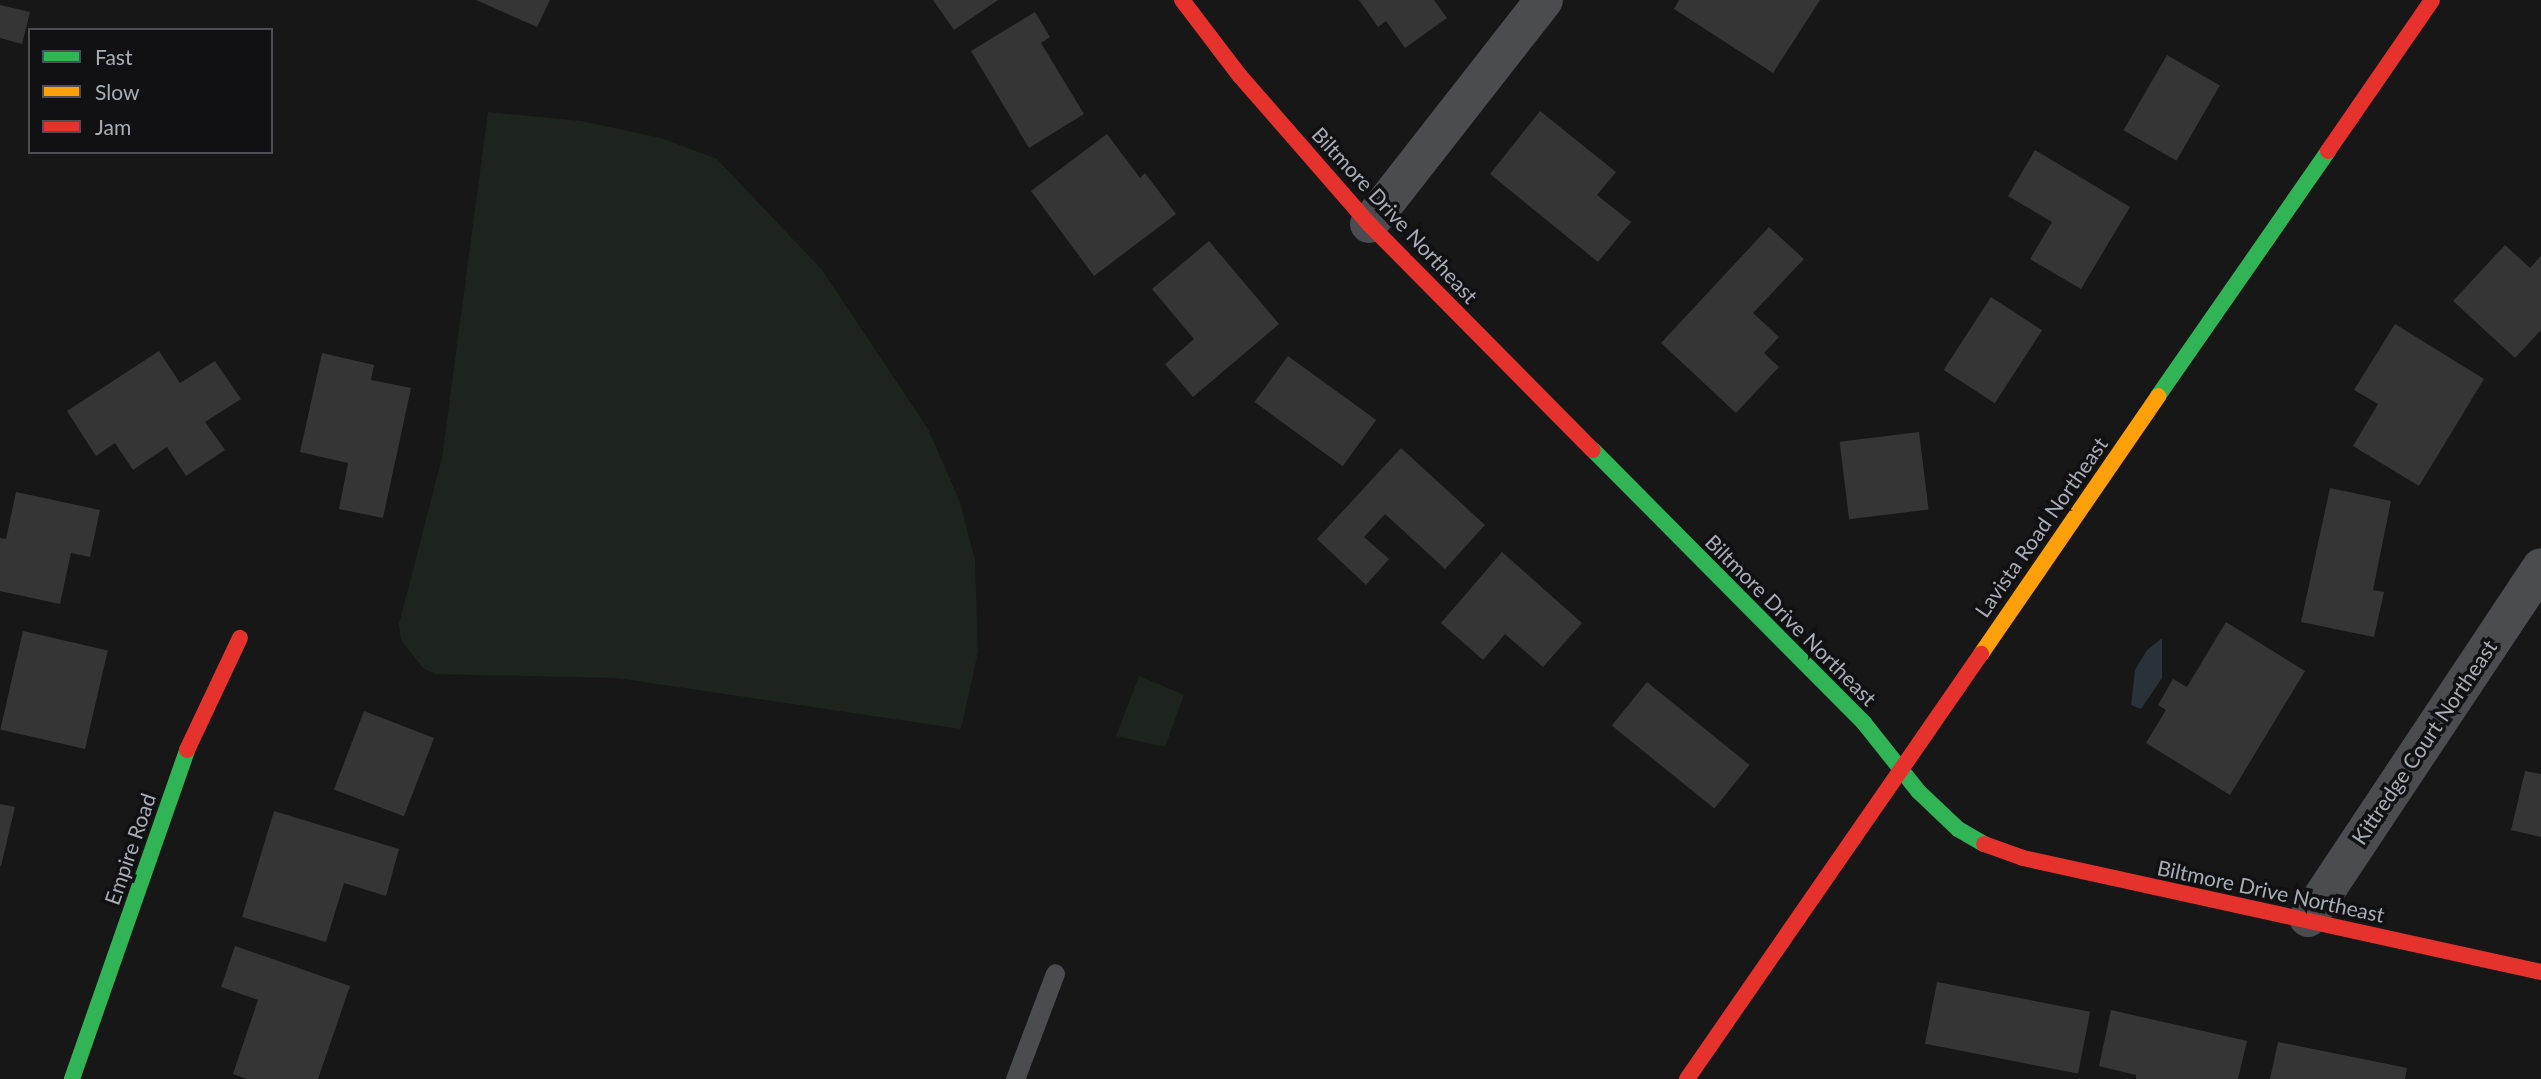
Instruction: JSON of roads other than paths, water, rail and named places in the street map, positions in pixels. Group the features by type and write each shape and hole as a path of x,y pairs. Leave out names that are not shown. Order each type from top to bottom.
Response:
{"street":[{"name":"Biltmore Drive Northeast","path":"1182,0 1240,76 1369,224 1864,723 1899,768 1958,829 1998,852 2541,972"},
{"path":"1369,224 1544,0"},
{"name":"Lavista Road Northeast","path":"1687,1079 1899,768 2432,0"},
{"name":"Kittredge Court Northeast","path":"2308,919 2541,567"},
{"name":"Empire Road","path":"72,1079 195,728 240,638"}],"lane":[{"path":"1015,1079 1055,973"}]}
